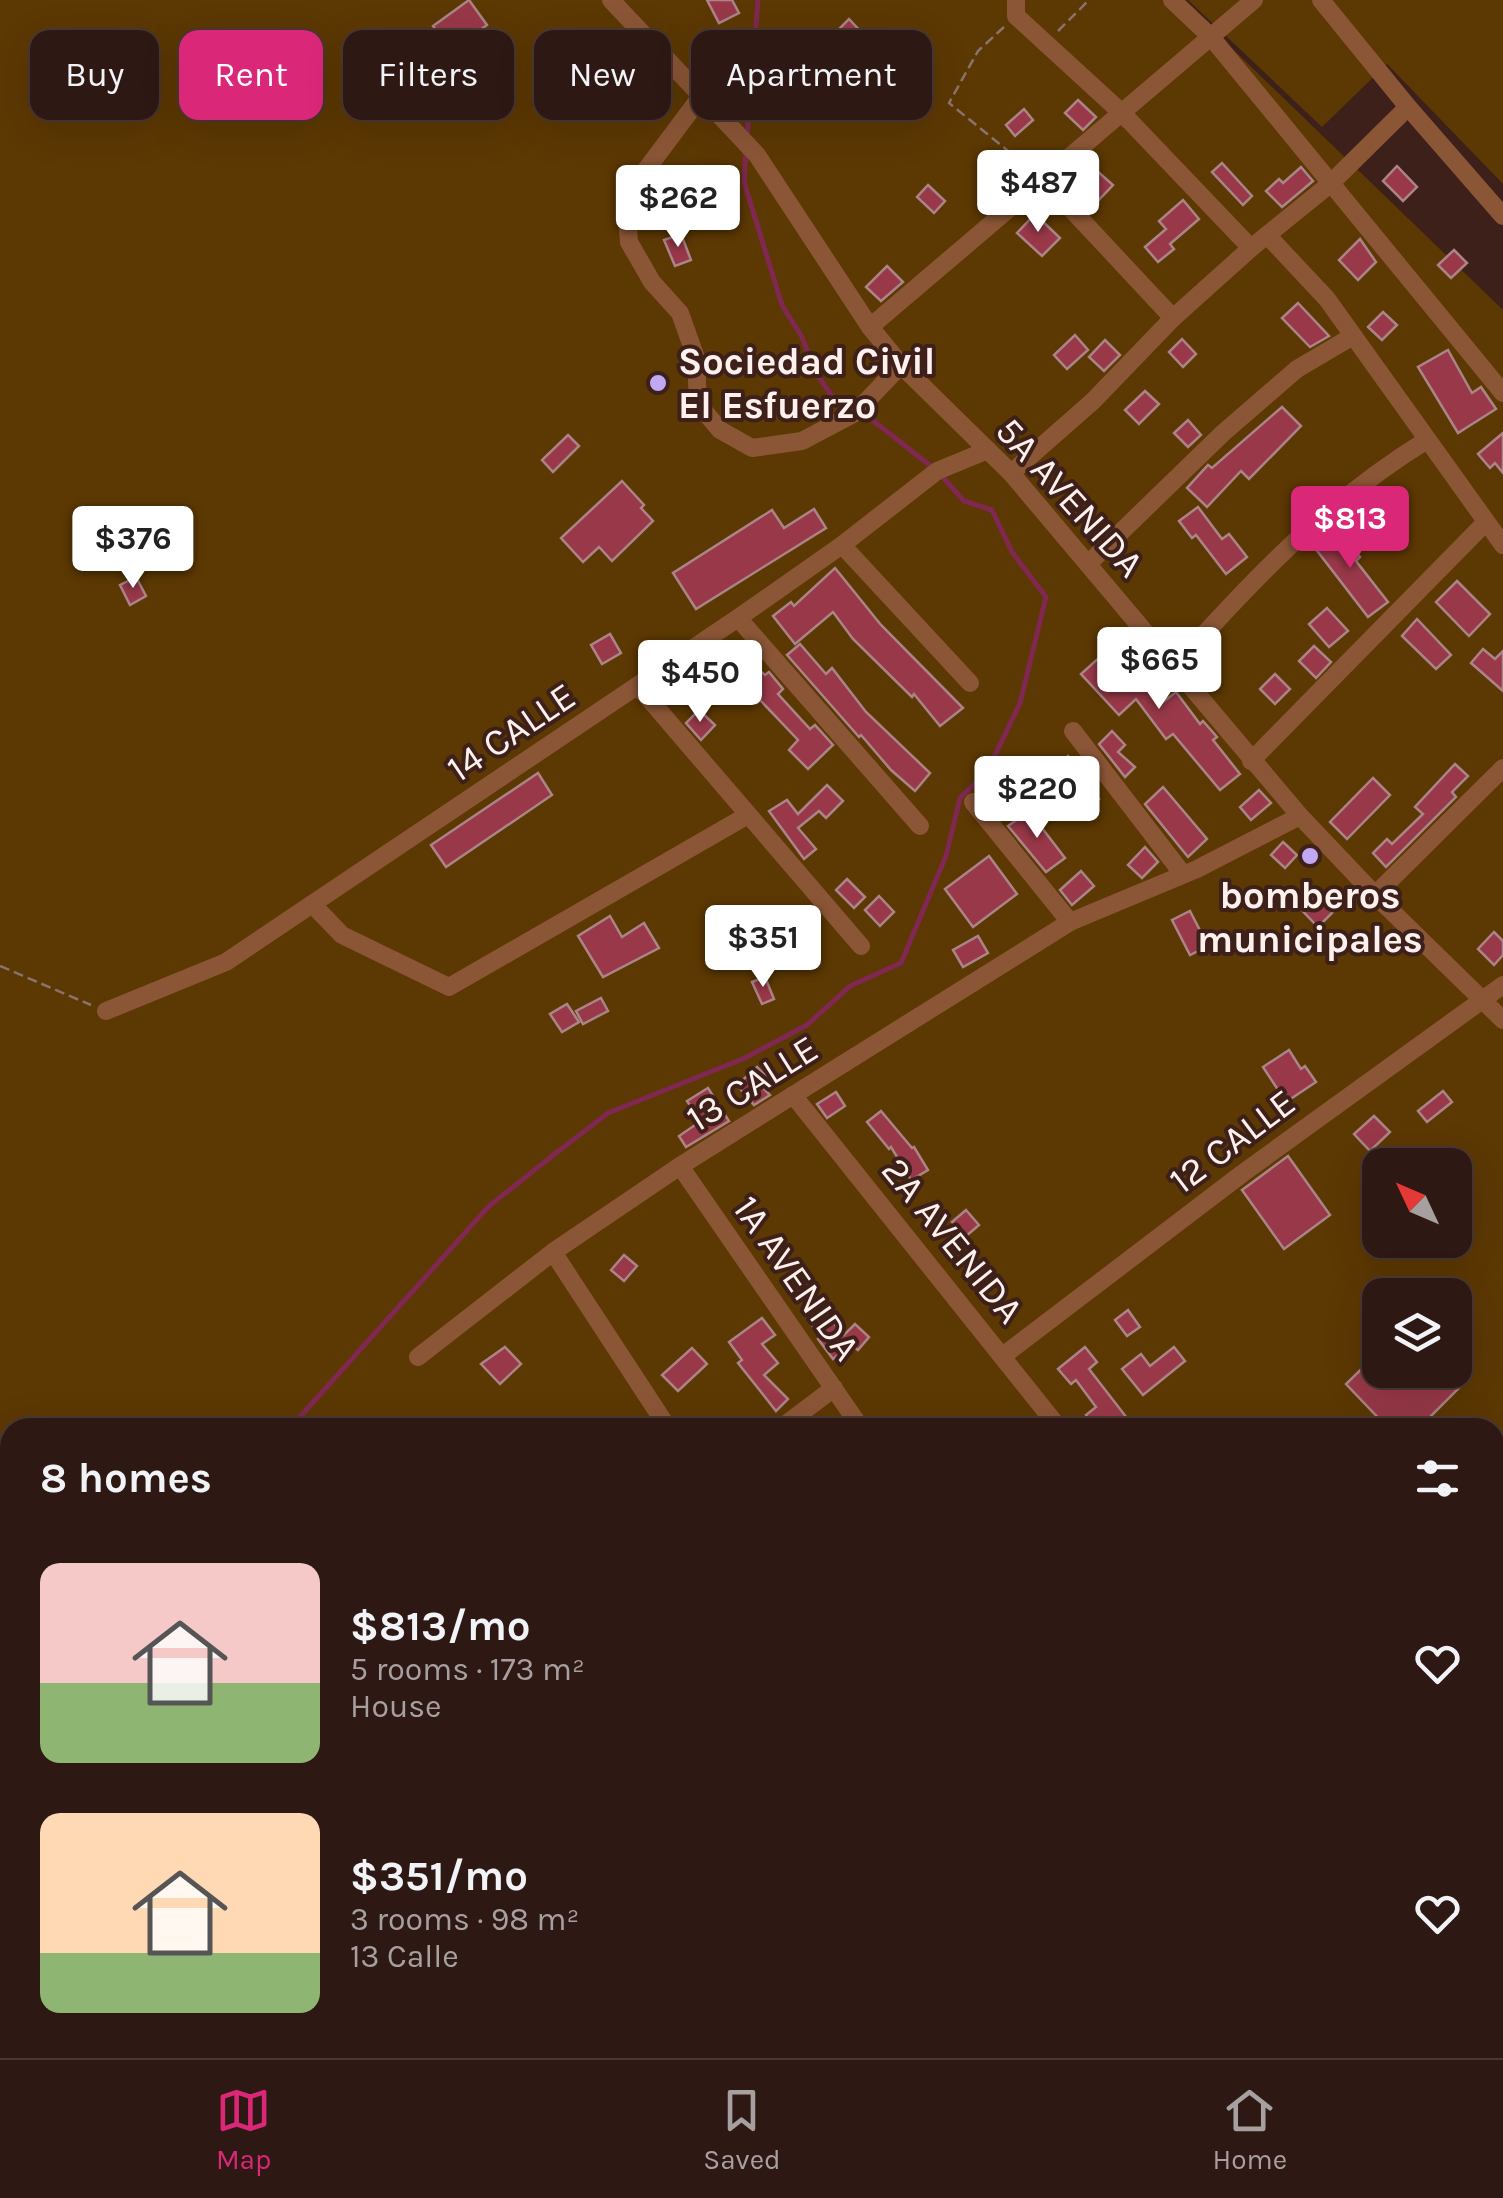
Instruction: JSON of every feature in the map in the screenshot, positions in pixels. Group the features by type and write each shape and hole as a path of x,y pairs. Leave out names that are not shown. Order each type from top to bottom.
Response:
{"street":[{"name":"5A AVENIDA","path":"612,0 691,83"},
{"path":"1172,0 1211,37 1503,393"},
{"path":"870,328 1254,0"},
{"path":"1321,0 1503,216"},
{"path":"1016,8 1250,248"},
{"path":"1011,473 1093,400 1173,318 1250,248 1330,184 1408,107"},
{"path":"691,109 634,186 626,206 628,242 652,282 680,313 696,358 698,404 720,430 752,448 802,441 855,414 902,366"},
{"name":"5A AVENIDA","path":"725,120 757,155 870,328 902,366 1011,473 1300,816 1503,1020"},
{"path":"1044,181 1173,318"},
{"path":"1267,235 1327,300 1503,545"},
{"path":"1089,562 1223,433 1297,370 1354,336"},
{"path":"1173,669 1239,594 1307,528 1388,464 1427,440"},
{"name":"14 CALLE","path":"106,1012 226,962 738,618 842,545 937,471 988,450"},
{"path":"1250,761 1486,522"},
{"path":"842,545 970,683"},
{"path":"738,618 920,826"},
{"path":"638,686 860,946"},
{"path":"1073,732 1182,873"},
{"path":"1375,895 1503,768"},
{"path":"974,802 1070,922"},
{"path":"312,904 342,936 449,987 748,814"},
{"name":"13 CALLE","path":"418,1356 553,1252 680,1166 1070,922 1197,869 1300,816"},
{"name":"12 CALLE","path":"1004,1355 1243,1173 1503,986"},
{"name":"2A AVENIDA","path":"794,1095 1052,1418"},
{"name":"1A AVENIDA","path":"680,1166 854,1418"},
{"path":"553,1252 661,1418"},
{"path":"794,1418 834,1388"}],"path":[{"path":"1046,43 1089,0"},
{"path":"1016,8 978,51 949,103 1044,181"},
{"path":"0,966 106,1012"}],"shaded area":[{"path":"0,0 1182,0 1503,310 1503,1418 0,1418"},
{"path":"1188,0 1503,0 1503,184 1387,64 1322,127"}],"building":[{"path":"469,0 487,25 480,30 436,30 433,26"},
{"path":"707,0 732,0 739,13 719,23"},
{"path":"849,19 859,30 838,30"},
{"path":"1078,100 1096,117 1083,130 1065,113"},
{"path":"1024,109 1033,120 1015,136 1006,125"},
{"path":"1087,162 1113,185 1095,204 1084,194 1089,188 1074,175"},
{"path":"1222,163 1252,196 1243,205 1212,172"},
{"path":"1397,166 1417,187 1403,201 1383,181"},
{"path":"1301,167 1313,181 1282,207 1266,191 1279,179 1283,183"},
{"path":"928,185 945,201 934,213 917,197"},
{"path":"1183,200 1199,219 1170,244 1174,249 1158,262 1145,247 1166,229 1159,221"},
{"path":"1035,214 1060,238 1042,256 1017,233"},
{"path":"681,234 691,260 675,266 664,240"},
{"path":"1360,239 1376,262 1358,280 1339,260"},
{"path":"1454,250 1467,263 1451,278 1438,265"},
{"path":"887,266 903,282 881,301 866,287"},
{"path":"1298,303 1329,336 1310,347 1282,318"},
{"path":"1383,312 1397,325 1382,340 1368,327"},
{"path":"1075,335 1088,350 1067,369 1054,355"},
{"path":"1182,339 1196,354 1183,367 1169,352"},
{"path":"1105,340 1120,355 1104,371 1089,357"},
{"path":"1448,350 1472,393 1481,387 1496,409 1458,433 1418,367"},
{"path":"1145,391 1159,404 1139,424 1125,410"},
{"path":"1282,407 1301,426 1249,479 1241,471 1207,507 1187,488 1208,465 1212,468"},
{"path":"1188,420 1201,435 1188,447 1174,433"},
{"path":"1503,433 1503,473 1495,463 1490,468 1478,454"},
{"path":"568,435 579,446 553,472 542,460"},
{"path":"622,481 653,521 612,561 599,547 583,562 561,538"},
{"path":"1198,507 1222,539 1229,534 1247,557 1226,574 1196,535 1192,538 1179,521"},
{"path":"814,509 826,528 696,609 673,573 772,510 784,528"},
{"path":"1327,529 1331,534 1337,529 1388,602 1368,617 1315,548 1319,544 1316,540"},
{"path":"835,568 881,625 963,708 940,726 914,694 912,697 853,639 833,612 795,644 773,616 791,602 794,606"},
{"path":"136,577 146,596 130,605 120,585"},
{"path":"1457,581 1490,614 1469,636 1436,602"},
{"path":"1327,608 1348,631 1329,647 1309,624"},
{"path":"1417,619 1451,655 1436,669 1402,636"},
{"path":"610,634 621,653 602,664 591,645"},
{"path":"800,644 826,674 832,668 866,712 930,773 915,791 859,737 787,655"},
{"path":"1112,646 1124,659 1131,653 1142,666 1136,672 1163,702 1176,692 1200,724 1203,721 1217,737 1213,740 1240,774 1220,790 1173,734 1166,739 1136,699 1119,715 1081,674"},
{"path":"1314,646 1331,662 1316,678 1299,661"},
{"path":"1483,649 1495,659 1503,651 1503,691 1471,663"},
{"path":"756,667 765,675 769,672 783,689 778,694 810,729 815,725 833,745 808,769 789,750 798,740 760,700 757,703 739,685"},
{"path":"1275,674 1290,689 1275,704 1260,689"},
{"path":"699,710 715,725 701,740 686,723"},
{"path":"1112,731 1125,745 1118,752 1135,767 1125,777 1099,744"},
{"path":"1068,756 1078,769 1074,773 1099,799 1083,814 1050,771"},
{"path":"1455,764 1468,776 1452,792 1456,797 1386,867 1373,853 1387,839 1392,844 1423,814 1415,807"},
{"path":"538,773 552,795 446,867 431,845"},
{"path":"1014,775 1030,792 1016,805 1000,789"},
{"path":"1373,778 1390,795 1347,839 1330,822"},
{"path":"827,785 843,801 826,818 819,811 798,828 816,849 804,859 769,811 787,800 798,814"},
{"path":"1163,787 1207,839 1188,857 1145,804"},
{"path":"1259,790 1271,803 1251,820 1240,807"},
{"path":"1029,811 1065,858 1046,872 1008,826"},
{"path":"1283,842 1297,855 1285,868 1271,855"},
{"path":"1145,847 1158,862 1142,878 1128,865"},
{"path":"989,856 1017,894 973,927 945,889"},
{"path":"1081,871 1094,886 1072,905 1060,890"},
{"path":"847,879 865,897 854,908 836,890"},
{"path":"1309,883 1335,910 1318,927 1292,900"},
{"path":"879,896 894,912 880,926 865,910"},
{"path":"1190,911 1208,946 1190,955 1172,920"},
{"path":"610,916 622,937 644,923 659,948 603,977 578,936"},
{"path":"1494,932 1503,941 1503,955 1494,965 1478,949"},
{"path":"978,936 988,953 963,967 953,950"},
{"path":"765,977 774,999 762,1004 752,982"},
{"path":"601,998 608,1011 583,1024 576,1011"},
{"path":"567,1004 579,1022 562,1032 550,1014"},
{"path":"1289,1050 1301,1069 1305,1066 1316,1082 1286,1102 1263,1067"},
{"path":"757,1067 767,1077 759,1084 770,1095 754,1105 737,1085"},
{"path":"708,1088 729,1121 686,1147 679,1136 701,1121 687,1101"},
{"path":"1443,1091 1452,1102 1427,1122 1418,1111"},
{"path":"836,1092 845,1106 827,1118 817,1104"},
{"path":"881,1111 914,1147 928,1170 911,1180 891,1147 867,1122"},
{"path":"1374,1116 1390,1132 1373,1148 1367,1148 1354,1134"},
{"path":"1288,1156 1330,1215 1284,1249 1242,1190"},
{"path":"966,1210 979,1225 965,1237 952,1222"},
{"path":"624,1255 637,1266 624,1281 611,1270"},
{"path":"822,1310 844,1335 855,1324 869,1337 858,1350 851,1345 833,1359 818,1339 822,1336 809,1322"},
{"path":"1128,1310 1140,1327 1127,1336 1115,1320"},
{"path":"762,1318 775,1335 762,1344 778,1363 764,1375 788,1399 776,1411 738,1363 742,1360 729,1342"},
{"path":"505,1347 521,1364 500,1384 481,1364"},
{"path":"1085,1347 1097,1362 1089,1369 1127,1418 1088,1418 1086,1415 1096,1407 1076,1380 1071,1384 1058,1369"},
{"path":"1174,1347 1185,1361 1143,1395 1122,1369 1141,1354 1150,1366"},
{"path":"692,1348 707,1364 678,1391 662,1375"},
{"path":"1362,1368 1362,1388 1459,1388 1429,1418 1378,1418 1346,1384"}],"waterway":[{"path":"747,139 758,0"},
{"path":"746,150 744,182 782,305 802,337 815,372 832,396 852,407"},
{"path":"862,412 932,467"},
{"path":"299,1418 489,1206 608,1113 745,1058 807,1025 850,986 901,963 946,856 960,798 987,772 1020,703 1046,597 1012,552 992,510 964,501 940,474"}],"place":[{"name":"Sociedad Civil El Esfuerzo","path":"658,383"},
{"name":"bomberos municipales","path":"1310,856"}]}
